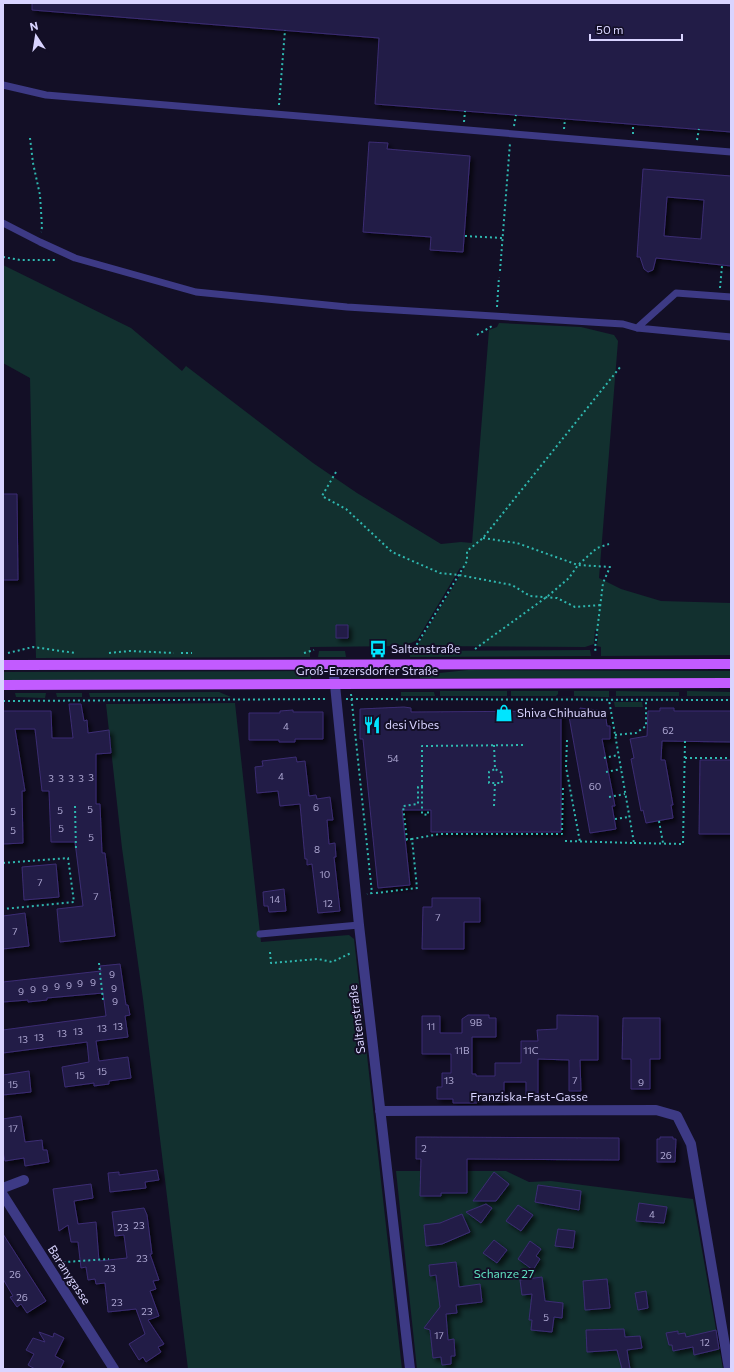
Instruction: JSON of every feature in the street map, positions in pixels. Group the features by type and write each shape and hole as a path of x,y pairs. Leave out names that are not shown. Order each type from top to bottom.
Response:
{"main road":[{"name":"Groß-Enzersdorfer Straße","path":"3,665 731,664"},
{"name":"Groß-Enzersdorfer Straße","path":"3,685 731,683"}],"street":[{"name":"Saltenstraße","path":"333,665 359,925 410,1369"},
{"name":"Franziska-Fast-Gasse","path":"380,1110 656,1110 677,1116 691,1144 729,1369"},
{"path":"3,1188 24,1180"},
{"name":"Baranygasse","path":"3,1195 114,1369"}],"lane":[{"path":"3,85 46,95 731,152"},
{"path":"3,223 75,258 196,292 347,307 623,324 636,328 731,336"},
{"path":"636,328 676,293 731,297"},
{"path":"260,934 359,925"}],"path":[{"path":"278,114 285,30"},
{"path":"500,271 510,144 514,134 516,115"},
{"path":"564,132 565,119"},
{"path":"632,137 633,124"},
{"path":"697,143 699,129"},
{"path":"30,138 33,163 40,195 42,227 38,241"},
{"path":"465,236 502,238"},
{"path":"3,257 44,261 67,260 75,258"},
{"path":"722,266 720,288 726,288"},
{"path":"414,649 459,575 466,561 467,551 483,538 621,366"},
{"path":"336,472 322,496 346,509 392,552 440,573 512,585 530,596 548,596 557,598 575,607 601,605"},
{"path":"483,538 517,543 578,565 610,567 604,583 595,648 598,664"},
{"path":"475,649 548,596 569,578 578,565 597,548 609,544"},
{"path":"3,653 33,648 79,653"},
{"path":"300,653 314,650"},
{"path":"104,653 130,651 198,653"},
{"path":"351,693 372,893"},
{"path":"3,701 328,699"},
{"path":"345,699 731,700"},
{"path":"609,700 634,842"},
{"path":"615,735 636,733 646,726 646,700"},
{"path":"567,740 566,767 580,842"},
{"path":"565,842 683,844 685,740"},
{"path":"494,745 495,769"},
{"path":"428,810 428,814 422,814 422,746 526,745"},
{"path":"604,758 618,755"},
{"path":"685,758 731,758"},
{"path":"495,769 502,772 502,783 489,784 490,772 495,769"},
{"path":"606,772 621,769"},
{"path":"494,806 495,783"},
{"path":"422,787 418,787 418,804 403,806 407,840 440,834 562,834 563,786"},
{"path":"609,797 625,794"},
{"path":"75,806 76,851"},
{"path":"615,819 629,817"},
{"path":"659,821 663,843"},
{"path":"376,893 417,888 412,839"},
{"path":"3,863 68,858 74,902 3,909"},
{"path":"270,952 271,963 318,959 329,962 349,955 352,948"},
{"path":"99,963 103,1000"},
{"path":"51,1270 65,1262 109,1259"}],"green space":[{"path":"3,265 131,328 182,371 186,366 313,463 357,493 441,544 461,542 472,543 489,330 497,327 499,323 581,327 614,335 618,341 599,578 621,589 661,601 731,603 731,655 601,656 601,647 597,646 598,633 595,630 594,644 585,647 417,646 464,569 460,568 417,640 405,646 310,647 310,657 36,658 30,378 3,363"},
{"path":"590,650 591,656 410,657 410,652 412,651"},
{"path":"319,651 345,651 346,657 318,657"},
{"path":"468,670 731,671 731,678 420,678 420,675"},
{"path":"311,671 311,679 3,680 3,672"},
{"path":"440,691 507,691 507,696 440,696"},
{"path":"511,691 558,691 558,694 556,696 511,696"},
{"path":"574,691 609,691 609,697 574,696"},
{"path":"616,691 679,692 679,696 616,696"},
{"path":"687,691 731,692 731,696 687,696"},
{"path":"219,692 231,697 90,697 89,693"},
{"path":"401,692 434,692 435,696 401,696"},
{"path":"15,693 46,693 45,698 16,697"},
{"path":"56,693 82,693 82,697 57,697"},
{"path":"614,702 642,702 643,707 615,707"},
{"path":"235,703 261,942 349,935 354,939 402,1369 188,1369 143,999 122,848 106,704"},
{"name":"Schanze 27","path":"396,1171 506,1171 529,1182 551,1181 693,1199 723,1369 417,1369"}],"building":[{"path":"32,3 731,3 731,132 375,104 379,38 32,10"},
{"path":"369,142 388,143 387,149 470,156 463,252 430,250 431,237 363,232"},
{"path":"643,169 731,176 731,266 656,258 653,270 648,272 644,269 640,257 637,257","holes":["667,197 704,200 701,239 664,236"]},
{"path":"3,494 17,494 18,580 3,580"},
{"path":"336,625 348,625 348,638 336,638"},
{"path":"69,704 81,704 84,721 87,720 88,733 109,730 111,753 96,754 96,804 100,804 102,853 105,853 115,936 60,942 57,909 83,906 75,842 51,842 49,791 42,791 35,729 15,729 25,791 22,791 23,843 3,844 3,711 51,711 52,738 73,738"},
{"path":"411,708 411,712 561,711 561,832 431,832 431,810 402,810 410,885 378,888 363,739 360,739 360,709"},
{"path":"580,708 605,711 607,726 610,726 610,739 602,739 615,806 612,806 616,829 590,833 568,711 580,711"},
{"path":"660,708 674,708 674,711 731,711 731,742 662,741 661,760 665,760 673,805 671,805 673,818 646,823 643,810 641,811 631,759 634,758 630,739 647,736 648,711 660,711"},
{"path":"293,710 293,712 323,712 323,739 295,739 295,742 279,742 279,740 249,740 249,713 280,713 280,711"},
{"path":"296,757 297,762 305,761 309,796 316,795 317,799 330,797 333,820 327,820 329,844 335,843 336,857 334,857 340,911 318,913 312,864 307,865 307,859 305,859 300,804 280,806 278,791 257,793 255,767 263,766 262,761"},
{"path":"700,760 731,760 731,834 699,834"},
{"path":"56,864 59,897 24,900 22,867"},
{"path":"284,889 286,911 269,912 268,906 264,906 263,892"},
{"path":"432,898 480,898 480,922 464,922 464,949 422,949 423,907 432,907"},
{"path":"25,913 29,946 3,949 3,916"},
{"path":"120,964 126,1005 128,1005 130,1015 125,1016 128,1037 96,1041 99,1061 128,1057 131,1078 109,1081 109,1084 94,1086 94,1083 65,1087 62,1067 89,1062 87,1042 3,1053 3,1030 106,1016 103,993 47,998 47,1000 28,1002 28,1000 3,1002 3,982 101,971 100,966"},
{"path":"468,1015 489,1015 489,1018 496,1018 496,1037 472,1037 472,1074 476,1074 476,1076 495,1076 495,1063 521,1063 521,1041 538,1041 537,1030 557,1029 557,1015 598,1016 598,1060 580,1060 581,1091 569,1091 569,1060 538,1059 538,1097 526,1097 526,1082 504,1082 504,1102 495,1102 495,1098 476,1098 477,1103 453,1103 453,1099 437,1099 437,1087 442,1087 442,1073 451,1073 451,1054 422,1054 422,1016 440,1016 440,1033 462,1033 462,1019"},
{"path":"623,1018 660,1018 660,1059 650,1059 650,1089 631,1089 631,1059 622,1059"},
{"path":"29,1071 31,1092 3,1095 3,1075"},
{"path":"21,1116 25,1142 42,1140 43,1150 47,1150 49,1162 25,1166 24,1158 5,1161 3,1152 3,1119"},
{"path":"416,1137 619,1138 619,1160 467,1159 467,1193 441,1193 441,1196 420,1196 421,1159 416,1159"},
{"path":"660,1137 673,1137 673,1139 676,1139 675,1162 657,1162 657,1139 660,1139"},
{"path":"157,1170 159,1180 145,1182 146,1188 110,1192 108,1173 119,1172 119,1175"},
{"path":"494,1172 509,1184 496,1201 473,1201"},
{"path":"91,1184 93,1198 74,1201 78,1224 96,1222 99,1261 127,1258 124,1235 115,1236 112,1212 144,1208 147,1215 152,1254 150,1254 159,1280 153,1281 156,1289 150,1291 159,1316 148,1320 164,1344 158,1347 161,1352 146,1362 143,1357 139,1360 129,1344 145,1334 136,1309 108,1312 105,1283 96,1284 95,1279 88,1280 86,1267 81,1268 78,1242 71,1242 68,1225 59,1231 53,1189"},
{"path":"538,1185 581,1191 579,1210 535,1202"},
{"path":"639,1203 667,1207 664,1223 636,1221"},
{"path":"486,1204 492,1208 481,1223 466,1212"},
{"path":"518,1205 533,1215 521,1231 506,1221"},
{"path":"462,1214 470,1232 442,1244 426,1246 424,1225 440,1223"},
{"path":"558,1229 575,1231 573,1248 555,1246"},
{"path":"3,1234 46,1301 27,1313 21,1304 17,1307 10,1297 13,1296 3,1279"},
{"path":"494,1240 507,1250 497,1263 483,1253"},
{"path":"530,1241 541,1249 536,1256 540,1259 533,1270 518,1259"},
{"path":"456,1262 459,1287 480,1284 482,1302 456,1305 457,1313 446,1314 448,1340 454,1339 455,1356 451,1356 451,1364 442,1365 441,1357 433,1358 430,1330 424,1328 440,1307 436,1275 430,1276 429,1265"},
{"path":"542,1277 545,1301 563,1303 562,1318 554,1317 552,1332 531,1330 532,1320 529,1320 532,1294 522,1295 520,1280"},
{"path":"607,1279 610,1308 585,1310 583,1281"},
{"path":"646,1291 648,1308 638,1310 635,1293"},
{"path":"624,1329 625,1337 640,1336 642,1348 627,1350 630,1369 622,1369 617,1350 587,1352 586,1330"},
{"path":"716,1330 719,1349 694,1355 693,1347 673,1351 672,1345 669,1345 666,1333 678,1331 678,1334 685,1333 686,1337"},
{"path":"39,1332 53,1337 54,1333 64,1338 55,1356 64,1361 60,1369 35,1369 28,1365 34,1354 26,1350 33,1338 45,1342"}],"place":[{"name":"Saltenstraße","path":"378,649"},
{"name":"Shiva Chihuahua","path":"504,713"},
{"name":"desi Vibes","path":"372,725"}]}
